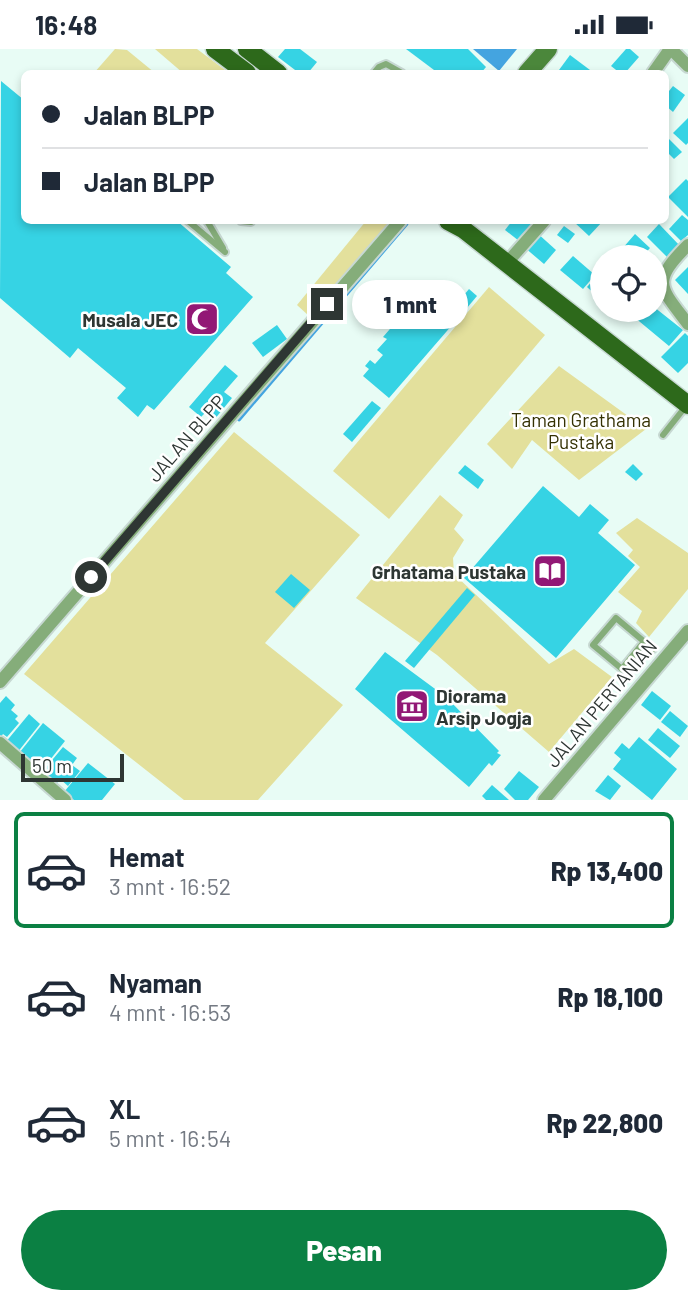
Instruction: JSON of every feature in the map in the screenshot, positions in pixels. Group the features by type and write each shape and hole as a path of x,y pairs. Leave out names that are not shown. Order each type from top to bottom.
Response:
{"main road":[{"path":"215,49 243,70"},
{"path":"247,49 274,70"},
{"path":"454,224 688,404"},
{"path":"471,224 688,393"}],"street":[{"path":"530,70 548,49"},
{"path":"656,70 676,50 688,66"},
{"name":"JALAN BLPP","path":"0,681 397,224"},
{"path":"513,256 541,224"},
{"path":"688,245 666,267 663,285 666,296 688,324"},
{"name":"JALAN PERTANIAN","path":"544,800 688,631"},
{"path":"0,743 65,800"}],"lane":[{"path":"377,70 386,64 397,70"},
{"path":"192,224 225,252 209,224"},
{"path":"663,435 688,404"},
{"path":"644,642 622,669 593,645 616,618 653,649"}],"green space":[{"path":"115,49 127,50 151,70 97,70"},
{"path":"155,49 197,49 225,70 180,70"},
{"path":"364,224 388,224 309,316 297,305"},
{"path":"489,287 545,335 389,519 333,471"},
{"name":"Taman Grathama Pustaka","path":"559,366 646,429 579,480 532,440 512,469 487,444"},
{"path":"234,432 360,535 265,643 343,705 258,800 184,800 24,674"},
{"path":"440,495 463,515 454,529 464,540 453,558 454,574 549,664 574,649 612,677 549,752 437,655 356,598"},
{"path":"637,518 688,553 688,589 649,637 636,623 642,611 618,592 640,567 628,556 633,550 616,533"}],"water":[{"path":"473,49 517,49 498,70"}],"building":[{"path":"285,49 300,49 317,62 310,70 295,70 278,57"},
{"path":"406,49 468,49 486,67 484,70 434,70"},
{"path":"626,49 639,57 628,70 616,70 611,66"},
{"path":"570,55 590,70 559,70"},
{"path":"1,81 21,98 21,224 181,224 231,267 226,273 253,297 154,410 147,405 138,417 117,398 126,388 78,348 70,358 0,298"},
{"path":"673,86 685,95 673,112 669,108 669,91"},
{"path":"688,118 688,143 686,145 673,133"},
{"path":"669,139 682,152 674,159 669,154"},
{"path":"686,179 688,181 688,217 669,198"},
{"path":"682,215 688,220 688,235 681,241 669,229"},
{"path":"510,224 533,224 519,241 505,230"},
{"path":"576,224 600,224 589,236"},
{"path":"659,224 681,247 669,259 667,245 655,245 647,237"},
{"path":"564,226 575,234 568,243 557,235"},
{"path":"536,232 556,250 544,264 524,247"},
{"path":"635,234 647,245 625,245"},
{"path":"573,256 590,271 590,281 583,289 560,270"},
{"path":"688,267 688,294 675,280"},
{"path":"469,289 477,296 456,321 448,314"},
{"path":"422,298 453,324 389,398 363,376 369,369 365,366 370,360 375,364 383,355 377,350 387,339 383,337 415,300"},
{"path":"667,317 683,330 669,346 640,322 667,322"},
{"path":"277,325 287,339 263,357 252,343"},
{"path":"685,333 688,336 688,363 678,373 661,357"},
{"path":"225,365 238,376 224,392 232,398 214,420 205,413 201,417 189,407"},
{"path":"372,401 381,408 352,442 343,434"},
{"path":"633,464 643,474 636,481 625,472"},
{"path":"465,465 484,480 478,489 458,473"},
{"name":"Grhatama Pustaka","path":"543,486 579,517 590,504 609,520 598,533 635,565 556,658 464,578"},
{"path":"291,574 310,590 294,608 275,592"},
{"path":"467,588 475,595 414,668 405,661"},
{"path":"385,652 446,697 499,751 497,753 501,755 492,766 489,763 469,787 355,689"},
{"path":"652,691 671,706 660,720 641,705"},
{"path":"6,696 15,705 11,710 18,716 15,719 19,723 7,737 3,734 0,738 0,703"},
{"path":"670,711 688,726 680,737 661,722"},
{"path":"29,714 40,724 17,753 5,743"},
{"path":"43,723 65,741 42,770 20,752"},
{"path":"658,728 680,746 670,758 648,740"},
{"path":"639,737 677,769 652,800 613,769 621,759 614,753 622,743 629,749"},
{"path":"63,747 77,758 72,765 80,771 68,786 60,779 57,783 43,771"},
{"path":"88,763 115,784 102,800 74,800 64,792"},
{"path":"519,771 539,787 528,800 515,800 504,789"},
{"path":"608,775 621,786 610,800 595,791"},
{"path":"492,785 509,800 486,800 482,796"}],"waterway":[{"path":"239,419 406,224"}],"place":[{"name":"Musala JEC","path":"202,319"},
{"name":"Grhatama Pustaka","path":"550,571"},
{"name":"Diorama Arsip Jogja","path":"412,706"}],"route":[{"path":"91,577 327,304"}]}
